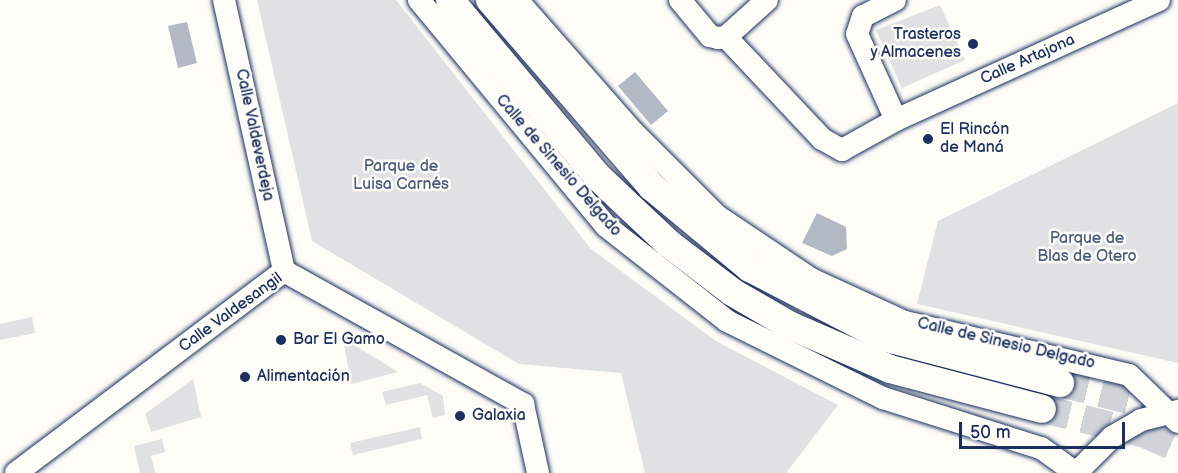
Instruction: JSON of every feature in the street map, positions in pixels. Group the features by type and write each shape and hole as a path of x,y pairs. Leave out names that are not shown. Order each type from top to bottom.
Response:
{"main road":[{"name":"Calle de Sinesio Delgado","path":"450,0 597,176 668,243 732,292 789,325 890,369 1042,409"},
{"name":"Calle de Sinesio Delgado","path":"490,0 652,187 750,268 883,337 1060,383"}],"street":[{"name":"Calle Valdeverdeja","path":"224,0 284,271"},
{"name":"Calle de Sinesio Delgado","path":"419,0 606,226 727,321 883,398 1041,448 1076,473"},
{"name":"Calle de Sinesio Delgado","path":"517,0 633,132 717,216 811,279 905,322 1078,358 1129,375 1175,415"},
{"path":"680,0 710,36 726,37 767,0"},
{"path":"895,0 863,16 857,34 896,120"},
{"name":"Calle Artajona","path":"726,37 832,147 853,149 896,120 1159,0"},
{"name":"Calle Valdesangil","path":"16,473 284,271 523,404 538,473"},
{"path":"1076,473 1112,437 1175,415"}],"green space":[{"name":"Parque de Luisa Carnés","path":"257,0 396,0 591,249 716,341 838,405 786,473 645,473 621,373 519,364 312,241"},
{"path":"940,5 965,60 902,88 876,30"},
{"name":"Parque de Blas de Otero","path":"1178,103 1178,363 917,304 938,221"},
{"path":"32,317 35,333 0,340 0,324"},
{"path":"343,338 398,372 351,384"},
{"path":"193,379 201,417 151,432 145,414"},
{"path":"420,383 443,396 445,415 433,418 427,395 386,405 382,392"},
{"path":"420,427 422,439 353,455 350,443"},
{"path":"162,439 165,452 151,456 155,473 140,473 134,446"}],"shaded area":[{"path":"187,22 197,63 178,68 168,26"},
{"path":"635,72 668,111 651,125 618,86"},
{"path":"817,213 846,227 847,249 832,256 802,243"}],"tunnel":[{"path":"1060,383 1176,412"},
{"path":"1042,409 1145,434 1178,449"}],"place":[{"name":"Trasteros y Almacenes","path":"973,44"},
{"name":"El Rincón de Maná","path":"928,139"},
{"name":"Bar El Gamo","path":"281,340"},
{"name":"Alimentación","path":"245,377"},
{"name":"Galaxia","path":"460,416"}]}
